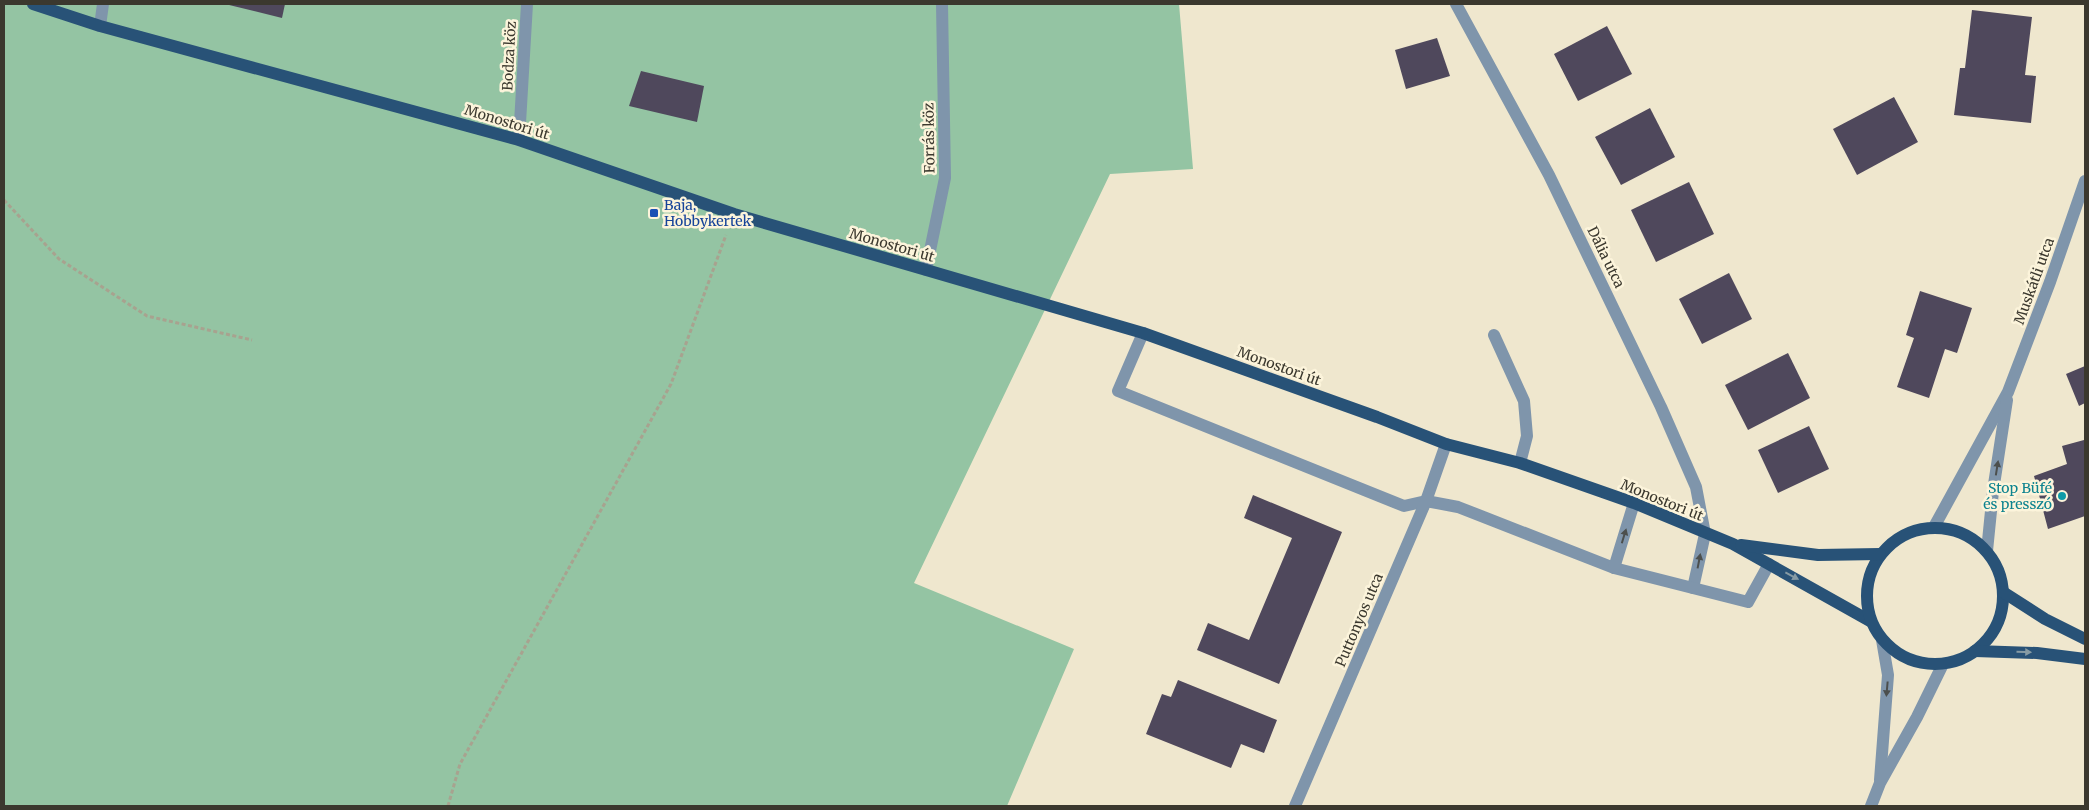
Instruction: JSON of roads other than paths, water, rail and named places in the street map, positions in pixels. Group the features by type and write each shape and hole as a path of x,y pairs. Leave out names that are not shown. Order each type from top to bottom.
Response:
{"main road":[{"name":"Monostori út","path":"33,4 100,26 520,140 734,214 1143,334 1377,417 1446,444 1520,463 1634,503 1733,544 1870,621"},
{"path":"1934,527 1953,530 1972,538 1987,551 1995,563 2000,577 2003,592 2002,609 1996,625 1987,640 1975,651 1960,660 1943,664 1920,663 1900,655 1882,640 1870,621 1866,598 1869,574 1880,554 1895,539 1914,530 1934,527"},
{"name":"Monostori út","path":"1733,544 1818,555 1880,554"},
{"path":"2003,592 2045,619 2085,639"},
{"path":"1975,651 2037,653 2085,659"}],"street":[{"path":"100,26 103,4"},
{"name":"Bodza köz","path":"520,140 527,4"},
{"name":"Forrás köz","path":"926,270 945,178 942,4"},
{"name":"Dália utca","path":"1456,4 1550,175 1662,407 1696,487 1705,534"},
{"name":"Muskátli utca","path":"1934,527 2008,392 2050,282 2085,181"},
{"path":"1143,334 1118,391 1404,506 1426,501 1458,506 1614,568 1748,602 1769,564"},
{"path":"1494,335 1524,401 1527,436 1520,463"},
{"name":"Muskátli utca","path":"1987,551 1993,491 2008,392"},
{"name":"Puttonyos utca","path":"1295,806 1426,501 1446,444"},
{"path":"1614,568 1634,503"},
{"path":"1693,588 1705,534"},
{"path":"1880,783 1888,675 1882,640"},
{"path":"1871,806 1880,783 1917,717 1943,664"}],"place":[{"name":"Baja, Hobbykertek","path":"654,213"},
{"name":"Stop Büfé és presszó","path":"2062,496"}]}
